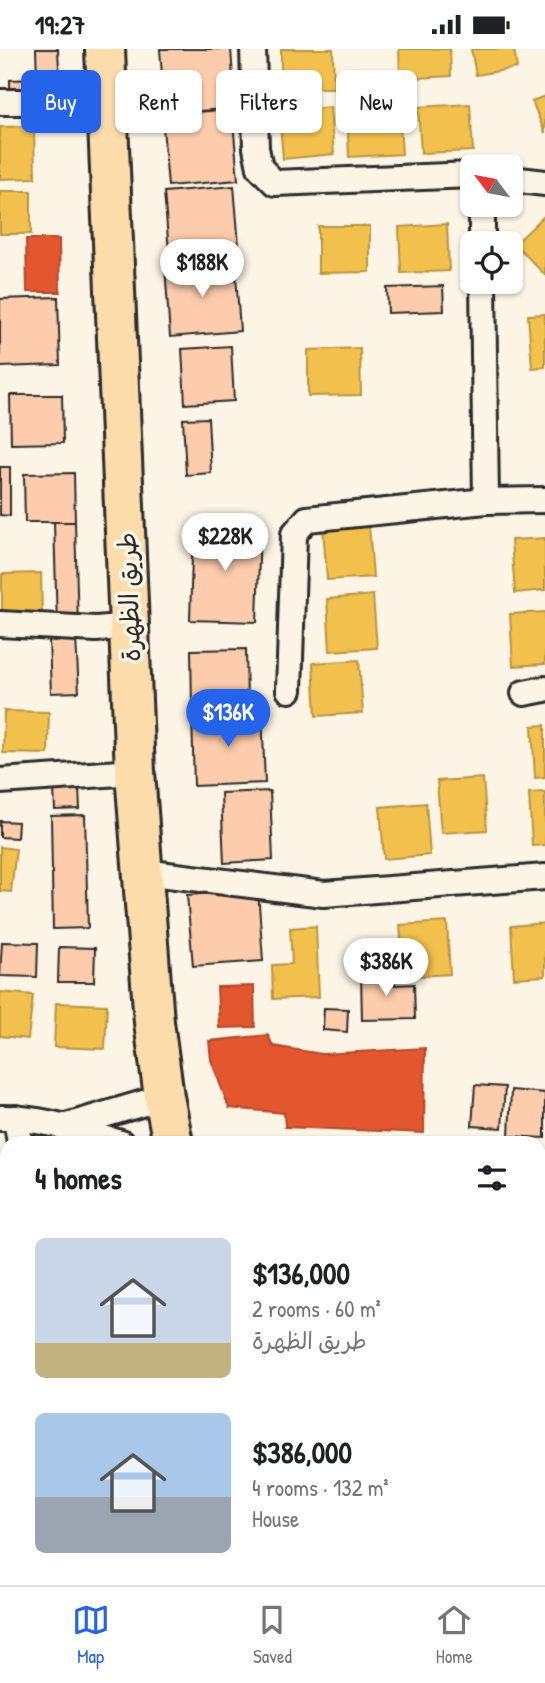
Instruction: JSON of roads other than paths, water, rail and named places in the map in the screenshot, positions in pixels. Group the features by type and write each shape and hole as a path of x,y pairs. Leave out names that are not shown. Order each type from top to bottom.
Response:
{"main road":[{"name":"طريق الظهرة","path":"105,49 135,772 164,1097 172,1136"}],"street":[{"path":"253,49 256,148 260,168 275,183 460,175"},
{"path":"0,102 21,102"},
{"path":"523,180 545,183"},
{"path":"483,294 486,501"},
{"path":"289,690 294,534 299,525 307,519 486,501 545,499"},
{"path":"0,624 96,629 131,626"},
{"path":"0,781 135,772"},
{"path":"143,872 324,894 545,877"},
{"path":"62,1127 164,1097"},
{"path":"8,1118 62,1127 95,1136"},
{"path":"8,1118 17,1136"}]}
